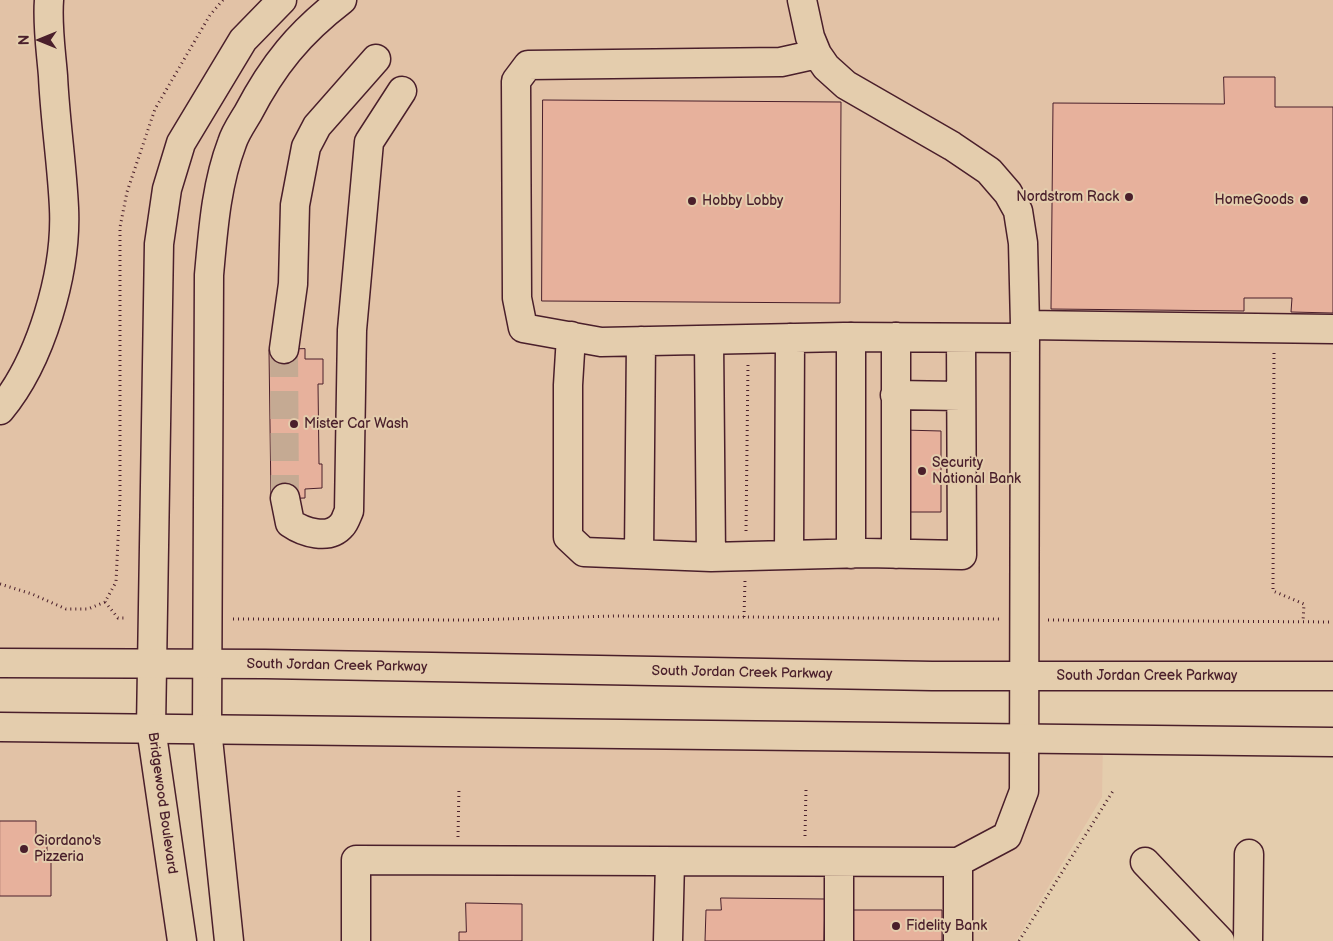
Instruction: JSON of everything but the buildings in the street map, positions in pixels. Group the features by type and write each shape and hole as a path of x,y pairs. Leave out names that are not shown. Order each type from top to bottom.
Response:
{"main road":[{"path":"0,410 33,359 50,309 61,251 64,209 53,92 48,14 49,0"},
{"name":"Bridgewood Boulevard","path":"182,941 151,728 150,664 159,244 166,190 181,143 243,40 282,0"},
{"path":"356,941 356,860 958,862 1007,836 1024,791 1025,332 1023,243 1018,211 1008,193 989,171 952,146 846,85 826,67 817,54 810,37 802,0"},
{"path":"228,941 207,729 210,275 220,186 232,142 259,92 291,46 326,4"},
{"path":"817,54 781,62 528,65 516,81 517,298 523,328 601,342 851,337 962,338 1025,332 1275,328 1333,329"},
{"path":"284,349 294,284 296,205 306,147 317,126 376,59"},
{"path":"285,498 290,523 301,531 316,534 330,532 342,526 350,511 352,330 369,142 402,91"},
{"path":"571,336 568,385 568,537 584,552 711,557 851,554 962,555 962,338"},
{"path":"851,337 851,554"},
{"path":"896,337 896,554"},
{"path":"789,555 790,338"},
{"path":"709,340 711,557"},
{"path":"639,554 641,341"},
{"path":"895,395 962,396"},
{"name":"South Jordan Creek Parkway","path":"0,663 207,664 1025,676 1333,676"},
{"path":"0,727 1333,742"},
{"path":"1248,941 1249,854"},
{"path":"668,941 670,862"},
{"path":"839,862 839,941"},
{"path":"958,862 958,941"},
{"path":"1145,862 1220,941"}],"path":[{"path":"1275,328 1273,591 1304,604 1303,622"},
{"path":"744,617 748,339"},
{"path":"0,584 32,594 66,609 88,609 105,602 118,618"},
{"path":"268,619 467,620 616,616 1002,619"},
{"path":"1049,620 1333,622"},
{"path":"458,861 459,787"},
{"path":"805,862 806,790"},
{"path":"1019,941 1113,791"}],"shaded area":[{"path":"0,0 1333,0 1333,676 0,663"},
{"path":"0,727 151,728 182,941 0,941"},
{"path":"207,729 1103,739 1102,797 1016,941 229,941"}],"tunnel":[{"path":"284,349 285,498"}],"place":[{"name":"Nordstrom Rack","path":"1129,197"},
{"name":"HomeGoods","path":"1304,200"},
{"name":"Hobby Lobby","path":"692,201"},
{"name":"Mister Car Wash","path":"294,424"},
{"name":"Security National Bank","path":"922,471"},
{"name":"Giordano's Pizzeria","path":"24,849"},
{"name":"Fidelity Bank","path":"896,926"}]}
